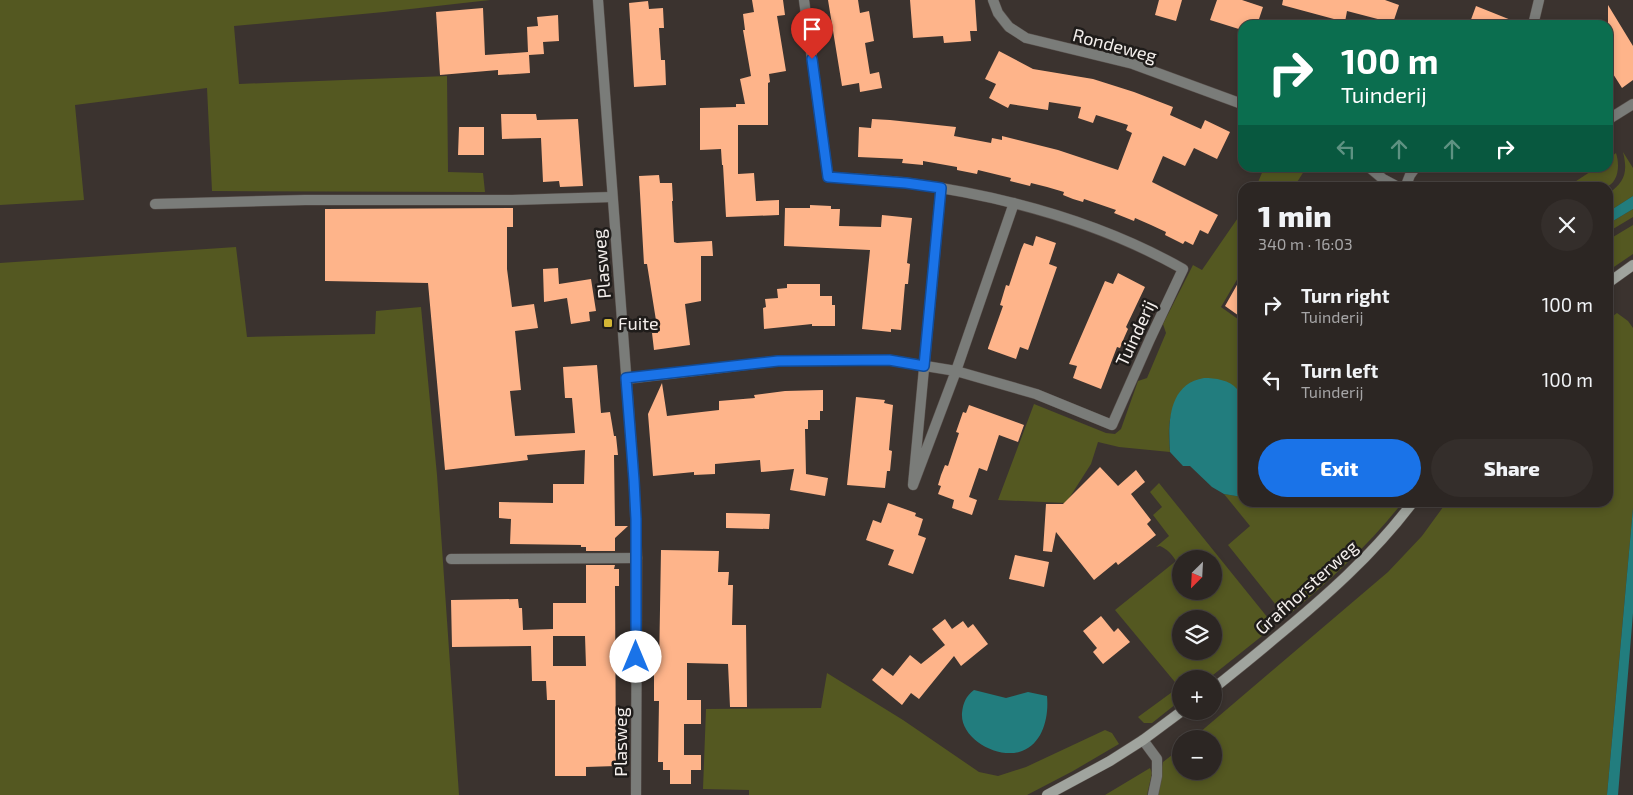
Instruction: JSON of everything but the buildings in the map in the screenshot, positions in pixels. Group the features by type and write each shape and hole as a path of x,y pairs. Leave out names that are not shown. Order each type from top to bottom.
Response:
{"main road":[{"path":"1613,279 1633,265"},
{"name":"Grafhorsterweg","path":"1222,681 1348,575 1395,525 1409,507"},
{"path":"1047,795 1110,761 1172,718"}],"street":[{"name":"Plasweg","path":"598,0 634,480 637,558 636,795"},
{"name":"Tuinderij","path":"626,378 778,361 889,360 956,371 1036,394 1112,425 1182,269 1152,251 1113,234 1014,203 981,195 906,183 828,177 804,0"},
{"name":"Rondeweg","path":"993,0 998,13 1010,27 1026,38 1133,64 1238,103"},
{"path":"1534,20 1538,0"},
{"path":"1613,115 1633,104"},
{"path":"1375,172 1389,182"},
{"path":"941,188 913,485 956,371 1014,203"},
{"path":"154,204 305,200 512,200 612,197"},
{"path":"451,560 637,558"},
{"path":"1143,740 1158,759 1153,795"}],"green space":[{"path":"0,0 490,0 234,26 239,84 447,76 448,172 483,173 485,192 212,191 207,88 75,105 84,200 0,205"},
{"path":"1623,152 1633,168 1633,196 1613,209 1613,191 1622,181 1625,165"},
{"path":"1616,153 1618,168 1613,183 1575,182 1590,172 1613,172 1613,155"},
{"path":"1262,172 1303,172 1297,182 1258,182"},
{"path":"1633,209 1633,217 1613,229 1613,221"},
{"path":"1238,218 1238,278 1221,307 1238,319 1238,390 1176,400 1169,426 1170,452 1119,447 1098,442 1091,464 1066,503 998,500 1034,404 1106,433 1115,434 1121,429 1138,381 1147,378 1166,333 1163,324 1193,265 1202,270"},
{"path":"1633,225 1633,254 1613,268 1613,237"},
{"path":"236,247 247,337 375,334 376,311 421,307 437,475 459,795 0,795 0,263"},
{"path":"1617,313 1628,321 1633,328 1633,508 1607,795 1156,795 1163,762 1172,755 1172,780 1222,780 1222,730 1203,730 1214,720 1222,720 1222,713 1388,572 1422,536 1443,507 1613,507 1613,316"},
{"path":"1159,483 1213,550 1172,550 1172,555 1160,546 1156,547 1169,536 1153,515 1162,507 1150,492"},
{"path":"1224,494 1238,496 1238,507 1399,507 1363,547 1291,613 1284,613 1280,610 1228,545 1250,526"},
{"path":"1222,561 1272,623 1272,628 1219,670 1172,670 1172,679 1115,610 1172,564 1172,600 1222,600"},
{"path":"827,673 903,720 979,772 998,776 1026,767 1105,730 1112,733 1119,744 1027,795 749,795 749,790 703,789 706,709 821,708"},
{"path":"1172,692 1172,707 1152,723 1144,723 1138,717"},
{"path":"1150,768 1152,773 1147,795 1105,795"}],"water":[{"path":"1633,196 1633,209 1613,221 1613,209"},
{"path":"1204,378 1217,379 1230,383 1238,391 1238,496 1224,494 1212,487 1190,466 1183,466 1170,452 1169,429 1173,406 1183,388 1192,382"},
{"path":"1633,508 1633,613 1618,795 1607,795"},
{"path":"974,690 1006,698 1028,692 1047,696 1046,721 1040,736 1029,747 1013,753 992,750 974,739 967,731 962,713 965,700"}],"place":[{"name":"Fuite","path":"608,323"}],"route":[{"path":"636,657 636,519 626,378 778,361 889,360 924,366 941,188 906,183 828,177 812,59"}]}
